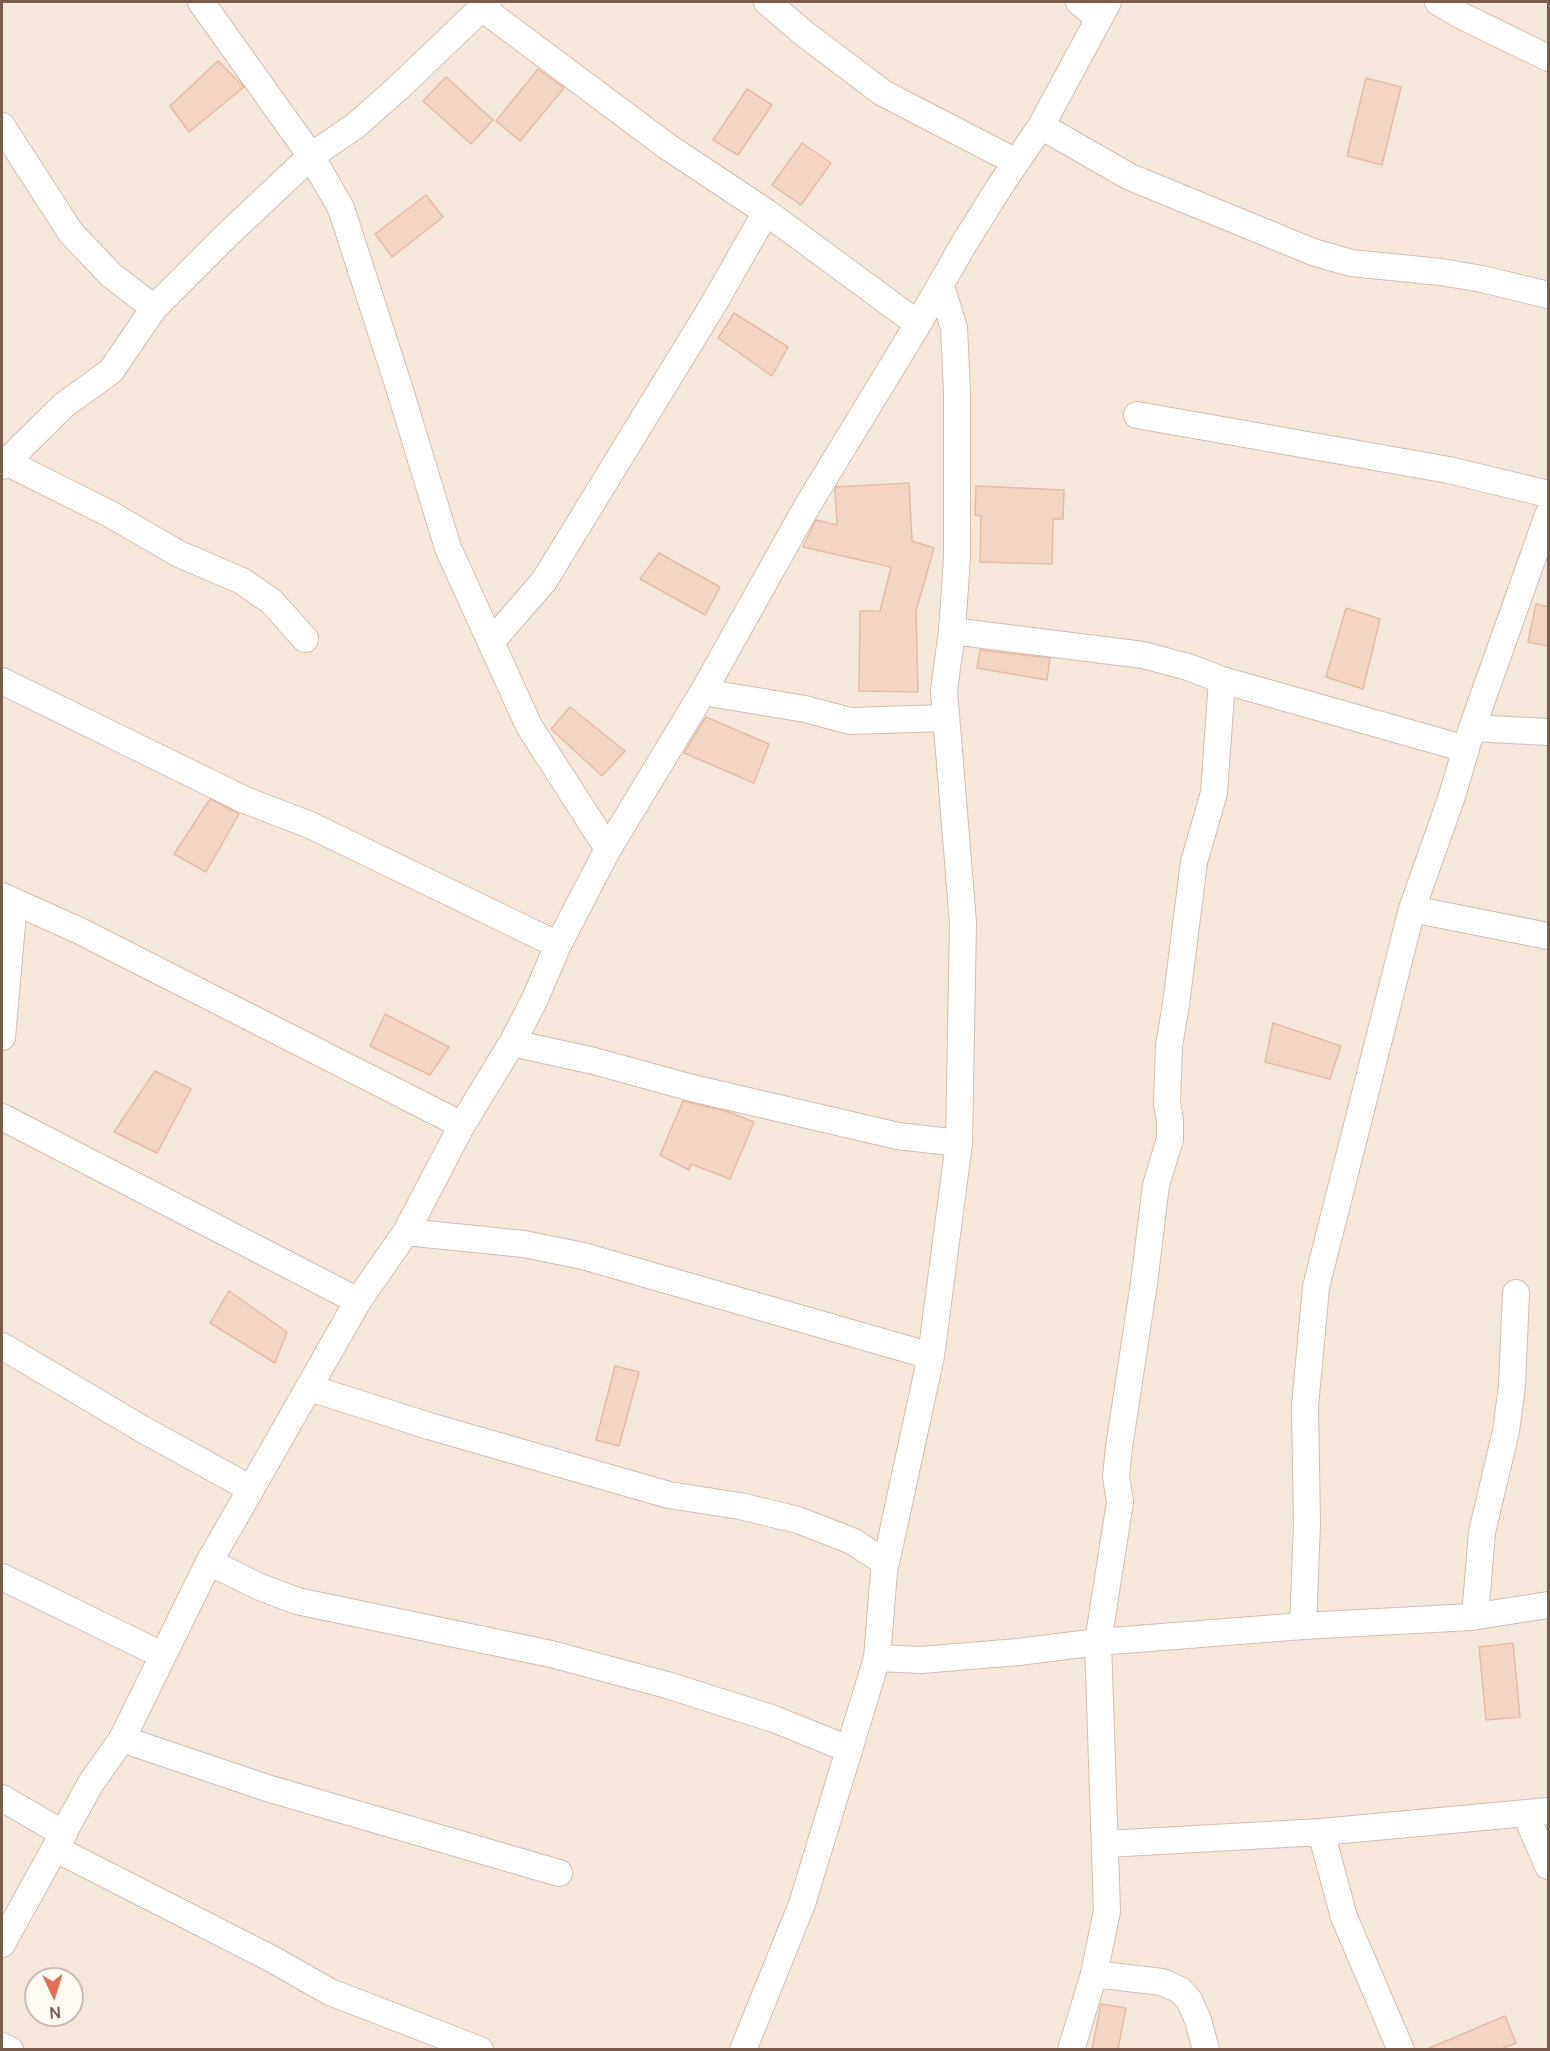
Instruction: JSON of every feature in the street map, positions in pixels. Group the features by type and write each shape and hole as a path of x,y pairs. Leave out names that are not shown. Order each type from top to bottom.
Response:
{"street":[{"path":"201,2 311,156 341,208 395,373 448,548 529,726 608,849"},
{"path":"767,2 806,35 883,93 1017,162"},
{"path":"2,1944 91,1783 122,1739 162,1655 251,1489 358,1301 406,1232 462,1125 512,1043 534,1001 558,945 608,849 703,692 806,508 941,286 965,242 1041,126 1103,10 1079,2"},
{"path":"1438,2 1466,8 1548,58"},
{"path":"305,639 272,602 242,581 179,554 110,514 3,463 64,405 111,371 153,308 227,235 311,156 355,126 398,90 485,5 668,147 766,212 918,324"},
{"path":"2,126 71,233 111,275 153,308"},
{"path":"1041,126 1131,177 1313,252 1352,263 1441,272 1482,279 1548,295"},
{"path":"491,642 544,581 713,305 766,212"},
{"path":"744,2049 802,1904 877,1658 886,1563 931,1356 959,1143 963,923 944,690 952,631 957,557 957,392 954,328 941,286"},
{"path":"1137,416 1449,470 1548,494"},
{"path":"1303,1626 1307,1524 1305,1406 1316,1287 1412,909 1548,515"},
{"path":"952,631 1143,655 1188,667 1222,680 1469,739 1548,732"},
{"path":"1071,2049 1094,1974 1107,1911 1098,1642 1120,1502 1116,1477 1119,1447 1156,1185 1170,1139 1167,1103 1169,1046 1194,862 1214,793 1222,680"},
{"path":"2,681 245,800 310,825 558,945"},
{"path":"703,692 805,709 850,721 946,718"},
{"path":"2,1037 8,899 80,931 462,1125"},
{"path":"1412,909 1548,936"},
{"path":"512,1043 898,1136 959,1143"},
{"path":"2,1117 358,1301"},
{"path":"406,1232 524,1244 583,1256 931,1356"},
{"path":"1475,1616 1482,1532 1506,1431 1509,1408 1516,1293"},
{"path":"2,1346 144,1430 251,1489"},
{"path":"310,1388 429,1426 669,1496 740,1506 798,1520 852,1541 886,1563"},
{"path":"210,1562 260,1587 297,1601 551,1654 668,1685 774,1719 848,1749"},
{"path":"2,1577 162,1655"},
{"path":"877,1658 921,1660 1018,1652 1098,1642 1303,1626 1475,1616 1548,1605"},
{"path":"122,1739 267,1788 559,1873"},
{"path":"2,1798 60,1842 330,1992 480,2049"},
{"path":"1106,1844 1321,1832 1537,1813 1548,1866"},
{"path":"1321,1832 1344,1917 1401,2049"},
{"path":"1094,1974 1162,1982 1180,1990 1189,2000 1198,2020 1206,2049"},
{"path":"2,2046 10,2049"}],"shaded area":[{"path":"2,2 1548,2 1548,2049 2,2050"}],"building":[{"path":"218,61 244,87 189,132 170,106"},
{"path":"538,69 564,88 520,141 496,121"},
{"path":"446,77 493,120 471,144 423,101"},
{"path":"1366,78 1401,87 1382,165 1347,156"},
{"path":"747,89 772,105 738,155 713,140"},
{"path":"802,143 831,163 801,205 772,185"},
{"path":"426,195 443,217 392,257 375,234"},
{"path":"734,313 788,347 772,376 718,338"},
{"path":"909,483 912,541 934,548 916,611 918,692 859,691 860,611 880,611 891,567 803,547 816,520 837,525 836,487"},
{"path":"976,486 1064,490 1063,519 1053,519 1052,564 980,562 981,516 975,515"},
{"path":"659,553 720,587 705,615 640,579"},
{"path":"1536,604 1548,607 1548,646 1528,642"},
{"path":"1346,608 1380,619 1363,689 1326,677"},
{"path":"980,650 1050,658 1047,680 977,668"},
{"path":"570,707 625,751 602,776 551,729"},
{"path":"706,717 769,744 754,783 684,753"},
{"path":"210,799 239,814 206,872 174,854"},
{"path":"385,1014 449,1047 430,1075 370,1046"},
{"path":"1273,1023 1341,1046 1330,1079 1265,1062"},
{"path":"155,1071 191,1089 157,1153 114,1132"},
{"path":"683,1101 729,1112 754,1122 730,1179 691,1164 689,1170 660,1155"},
{"path":"229,1291 287,1332 275,1363 210,1323"},
{"path":"615,1366 639,1372 619,1446 596,1440"},
{"path":"1513,1643 1520,1717 1486,1720 1479,1647"},
{"path":"1101,2004 1126,2008 1118,2049 1092,2049"},
{"path":"1505,2016 1516,2043 1501,2049 1427,2049"}]}
